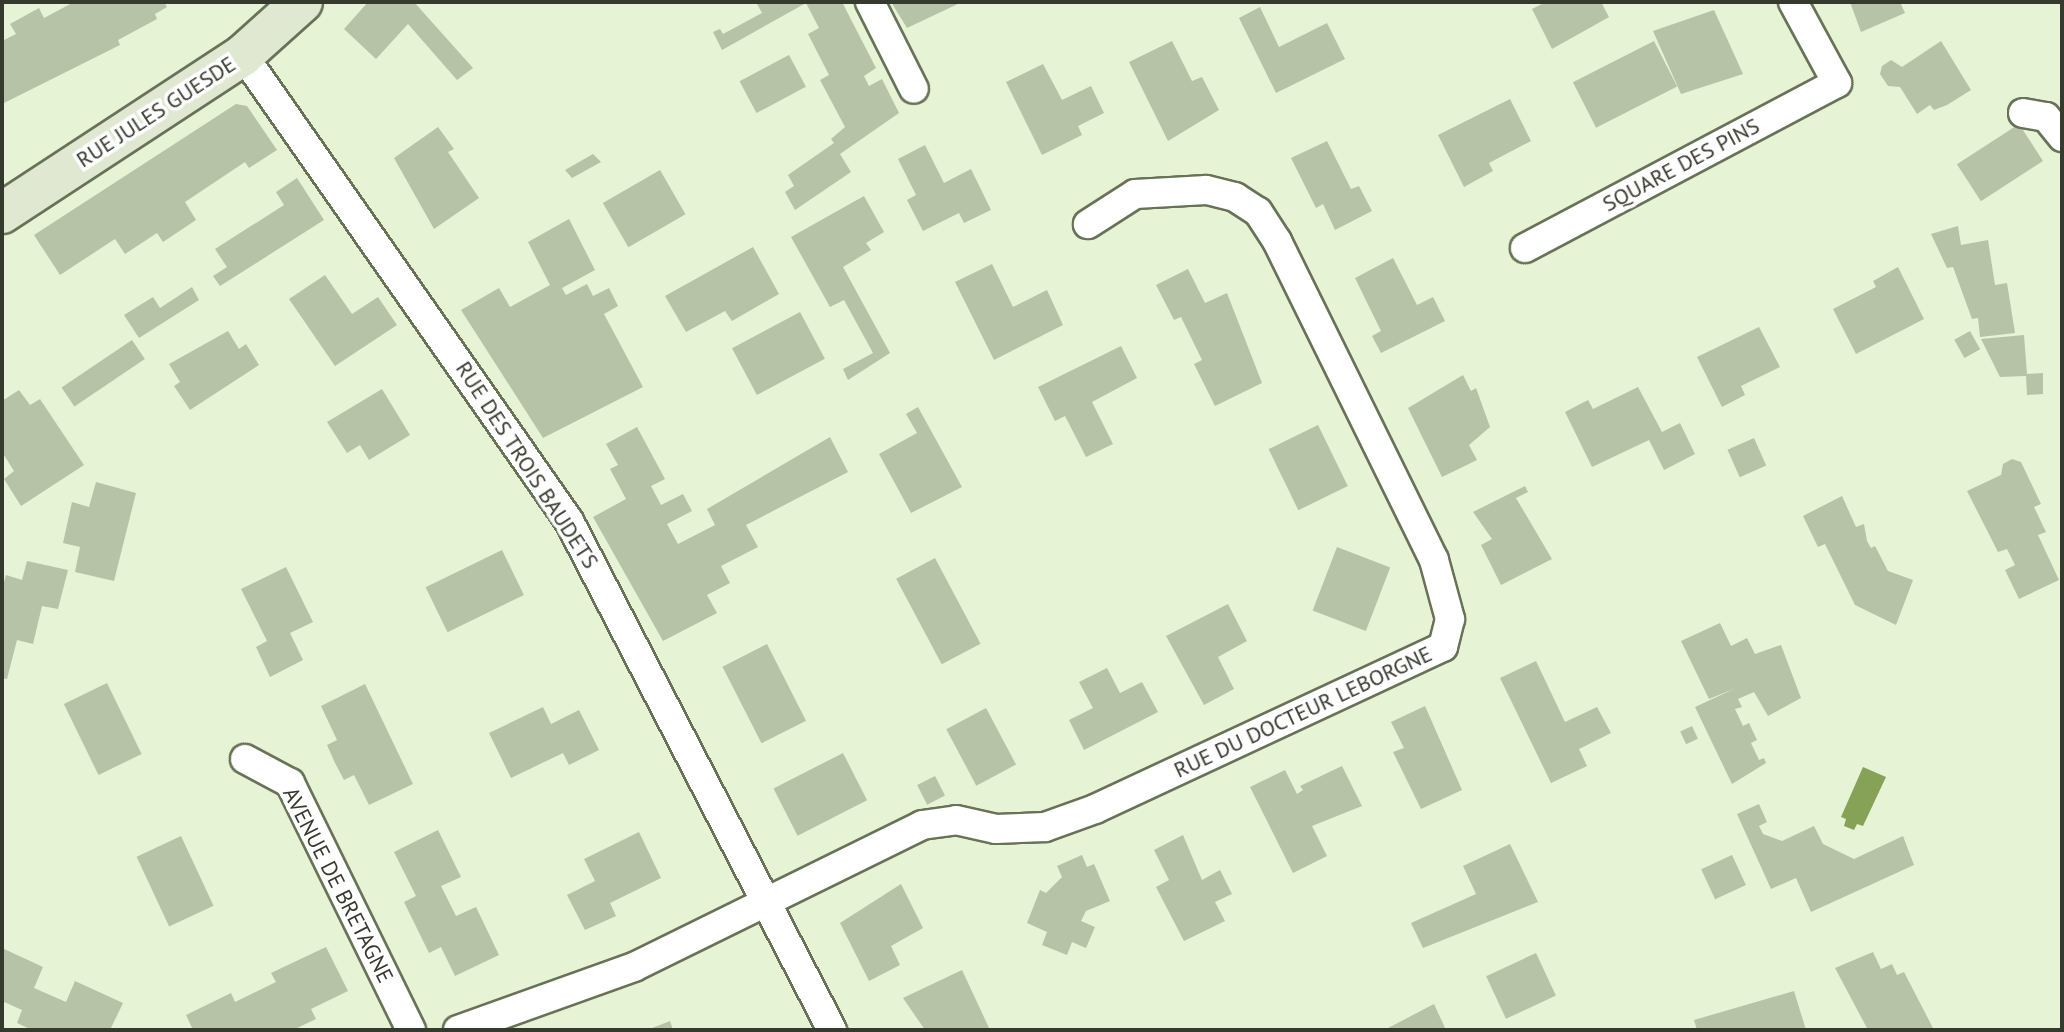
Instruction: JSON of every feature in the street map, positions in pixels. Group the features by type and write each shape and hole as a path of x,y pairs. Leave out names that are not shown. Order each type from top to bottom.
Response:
{"main road":[{"name":"RUE JULES GUESDE","path":"2,213 243,55 283,8"}],"street":[{"path":"870,2 914,89"},
{"name":"SQUARE DES PINS","path":"1525,248 1837,83 1793,2"},
{"name":"RUE DES TROIS BAUDETS","path":"243,55 569,521 832,1030"},
{"path":"2023,113 2046,117 2062,137"},
{"name":"RUE DU DOCTEUR LEBORGNE","path":"766,900 922,825 956,820 996,829 1045,827 1095,809 1443,647 1450,619 1434,560 1277,241 1258,212 1235,197 1206,190 1149,193 1135,194 1088,224"},
{"name":"AVENUE DE BRETAGNE","path":"245,759 290,783 411,1030"},
{"path":"458,1030 634,967 766,900"}],"shaded area":[{"path":"1863,767 1886,777 1863,826 1857,824 1854,830 1844,826 1846,819 1841,817"}],"building":[{"path":"74,2 164,2 167,7 155,14 157,19 118,40 120,45 2,104 2,41 16,34 10,24 39,8 44,18"},
{"path":"368,2 414,2 473,68 457,80 408,24 376,59 344,29"},
{"path":"756,2 842,2 876,68 864,76 869,86 882,79 899,113 840,154 851,172 795,210 785,192 794,186 788,175 834,143 831,139 845,127 820,80 829,75 808,34 819,28 806,3 722,50 713,32 720,29 723,34 762,13"},
{"path":"891,2 962,2 907,28"},
{"path":"1546,2 1601,2 1609,17 1552,49 1532,9"},
{"path":"1850,2 1900,2 1905,13 1861,32"},
{"path":"1260,7 1279,47 1327,23 1345,59 1276,93 1239,18"},
{"path":"1714,10 1743,74 1681,94 1653,31"},
{"path":"1172,41 1192,81 1202,77 1219,110 1168,141 1129,62"},
{"path":"1654,41 1677,86 1596,128 1573,82"},
{"path":"1941,41 1971,90 1947,105 1934,110 1930,105 1917,114 1900,87 1888,86 1880,74 1882,66 1891,60 1902,67"},
{"path":"789,55 806,87 756,113 740,81"},
{"path":"1043,64 1062,100 1091,86 1104,113 1078,126 1082,135 1042,155 1006,82"},
{"path":"1510,99 1531,141 1489,163 1493,171 1464,187 1438,135"},
{"path":"236,104 247,106 277,150 249,168 245,162 185,202 196,220 163,242 157,233 125,254 115,239 60,275 34,235"},
{"path":"2019,124 2043,161 1981,201 1957,164"},
{"path":"438,127 454,149 448,152 479,198 434,229 394,158"},
{"path":"1327,141 1351,189 1359,186 1372,211 1335,230 1323,204 1316,208 1291,158"},
{"path":"925,145 944,183 971,169 991,210 964,223 959,213 923,231 907,200 916,195 898,159"},
{"path":"593,154 601,162 572,178 565,170"},
{"path":"660,170 686,214 628,247 603,203"},
{"path":"297,178 324,220 220,286 213,276 227,267 215,249 284,205 276,192"},
{"path":"864,196 884,232 866,243 871,250 843,267 890,353 848,380 843,369 873,353 844,300 830,307 791,237"},
{"path":"569,219 595,270 562,288 566,295 587,284 593,296 609,288 618,306 604,314 643,387 543,438 461,310 499,288 510,307 550,285 528,242"},
{"path":"1958,226 1961,245 1988,240 1995,285 2007,283 2015,333 1980,337 1978,318 1972,319 1953,267 1947,268 1931,234"},
{"path":"753,247 779,294 732,321 725,311 686,332 665,296"},
{"path":"1393,258 1417,305 1433,297 1445,321 1381,353 1372,336 1381,331 1355,278"},
{"path":"992,264 1013,307 1047,290 1063,325 994,360 955,282"},
{"path":"1898,267 1924,319 1856,354 1833,309 1876,287 1873,281"},
{"path":"1188,269 1205,303 1227,293 1262,383 1215,406 1194,364 1202,360 1181,317 1174,320 1156,285"},
{"path":"325,275 352,314 378,297 397,325 335,366 289,299"},
{"path":"192,287 199,300 139,338 124,315 153,297 160,308"},
{"path":"800,312 825,359 757,395 732,348"},
{"path":"1759,327 1780,367 1741,386 1745,395 1722,407 1697,357"},
{"path":"228,331 239,349 246,344 259,365 190,410 174,386 180,382 169,364"},
{"path":"1970,331 1980,349 1964,358 1954,340"},
{"path":"2024,335 2027,374 2043,373 2043,394 2027,395 2026,376 2000,377 1981,339"},
{"path":"132,340 145,359 74,407 62,388"},
{"path":"1121,346 1137,378 1092,402 1113,444 1086,457 1065,416 1055,421 1038,387"},
{"path":"1463,375 1471,391 1476,388 1490,427 1469,445 1477,460 1442,477 1408,408"},
{"path":"1638,387 1662,432 1680,423 1695,454 1664,470 1649,440 1592,467 1565,412 1588,400 1593,409"},
{"path":"382,389 410,435 369,460 360,445 347,453 327,422"},
{"path":"19,390 30,405 40,399 84,465 21,506 4,479 14,471 2,452 2,401"},
{"path":"918,407 962,487 911,513 879,454 917,433 906,414"},
{"path":"1318,425 1348,486 1298,510 1269,449"},
{"path":"637,427 665,479 651,486 661,505 683,494 692,511 667,524 678,544 715,525 707,509 830,437 848,472 746,525 758,547 721,566 730,583 707,595 717,613 663,641 593,517 626,499 610,469 618,465 606,444"},
{"path":"1754,438 1766,465 1740,477 1728,450"},
{"path":"2012,459 2021,462 2041,504 2034,507 2046,532 2038,535 2059,580 2019,599 2005,570 2015,565 2007,549 1998,552 1967,491 2001,475 2003,464"},
{"path":"96,482 136,493 114,581 75,572 80,547 63,543 72,502 89,507"},
{"path":"1525,486 1528,492 1516,498 1552,559 1501,585 1481,545 1492,539 1473,512"},
{"path":"1842,496 1856,527 1864,524 1867,541 1871,548 1875,546 1888,571 1913,580 1896,625 1855,605 1825,544 1818,547 1803,516"},
{"path":"1337,547 1390,567 1366,631 1313,610"},
{"path":"502,550 524,595 448,632 426,587"},
{"path":"935,558 981,644 942,664 896,579"},
{"path":"27,561 68,570 58,609 42,606 33,644 17,640 7,679 2,678 2,590 6,575 22,580"},
{"path":"286,567 313,622 290,633 303,660 270,677 256,647 267,641 241,589"},
{"path":"1228,604 1247,641 1218,657 1234,689 1204,705 1166,636"},
{"path":"1720,623 1731,646 1747,638 1755,654 1781,645 1801,698 1768,716 1754,692 1738,699 1742,707 1735,709 1743,726 1749,723 1757,740 1751,743 1759,760 1764,758 1766,763 1732,784 1695,707 1736,688 1709,699 1681,641"},
{"path":"767,644 806,721 761,743 722,667"},
{"path":"1536,661 1565,722 1597,707 1611,733 1579,749 1587,766 1551,783 1500,678"},
{"path":"1107,668 1120,693 1142,682 1158,712 1084,750 1069,720 1093,708 1079,682"},
{"path":"107,683 142,754 98,775 64,704"},
{"path":"365,684 413,784 369,805 354,775 344,780 335,763 327,745 337,740 321,706"},
{"path":"1425,706 1462,790 1421,809 1393,752 1404,748 1391,722"},
{"path":"543,707 551,724 579,710 599,750 569,765 563,753 511,778 489,733"},
{"path":"986,708 1016,765 976,786 946,729"},
{"path":"1692,726 1698,739 1686,744 1680,731"},
{"path":"843,753 867,800 798,836 774,788"},
{"path":"1342,766 1362,806 1312,826 1327,856 1293,873 1250,787 1285,770 1297,794 1303,790 1300,786"},
{"path":"935,776 945,796 927,805 917,785"},
{"path":"1759,804 1767,822 1759,826 1763,834 1782,841 1814,826 1823,844 1854,859 1903,836 1914,865 1811,912 1796,878 1771,889 1737,814"},
{"path":"438,830 461,877 441,886 456,916 476,907 499,955 455,976 441,947 429,953 404,902 416,896 394,852"},
{"path":"639,832 661,878 610,903 616,916 585,930 567,895 595,881 584,859"},
{"path":"1183,835 1202,880 1220,870 1232,894 1215,902 1225,921 1184,941 1156,887 1169,880 1154,850"},
{"path":"181,836 214,906 169,926 137,857"},
{"path":"1510,844 1538,902 1423,948 1411,923 1476,894 1463,866"},
{"path":"1082,855 1087,867 1094,864 1110,901 1086,911 1081,921 1095,927 1086,948 1072,942 1067,955 1042,945 1047,932 1027,923 1040,890 1046,893 1062,877 1057,866"},
{"path":"1732,855 1746,885 1715,899 1701,869"},
{"path":"901,884 923,928 891,946 900,965 869,981 840,923"},
{"path":"326,947 348,991 311,1009 316,1019 293,1030 193,1030 186,1015 231,993 235,1002 276,982 271,973"},
{"path":"2,948 43,967 34,988 66,1002 75,981 123,1003 110,1030 32,1030 17,1023 22,1010 2,1001"},
{"path":"1873,952 1881,969 1892,964 1897,975 1904,972 1934,1030 1868,1030 1835,968"},
{"path":"1536,953 1556,996 1506,1019 1486,976"},
{"path":"962,970 990,1030 925,1030 903,998"},
{"path":"1794,991 1806,1030 1697,1030 1694,1020"},
{"path":"1434,1004 1446,1030 1377,1030 1388,1028"},
{"path":"670,1021 673,1030 647,1030"}]}
